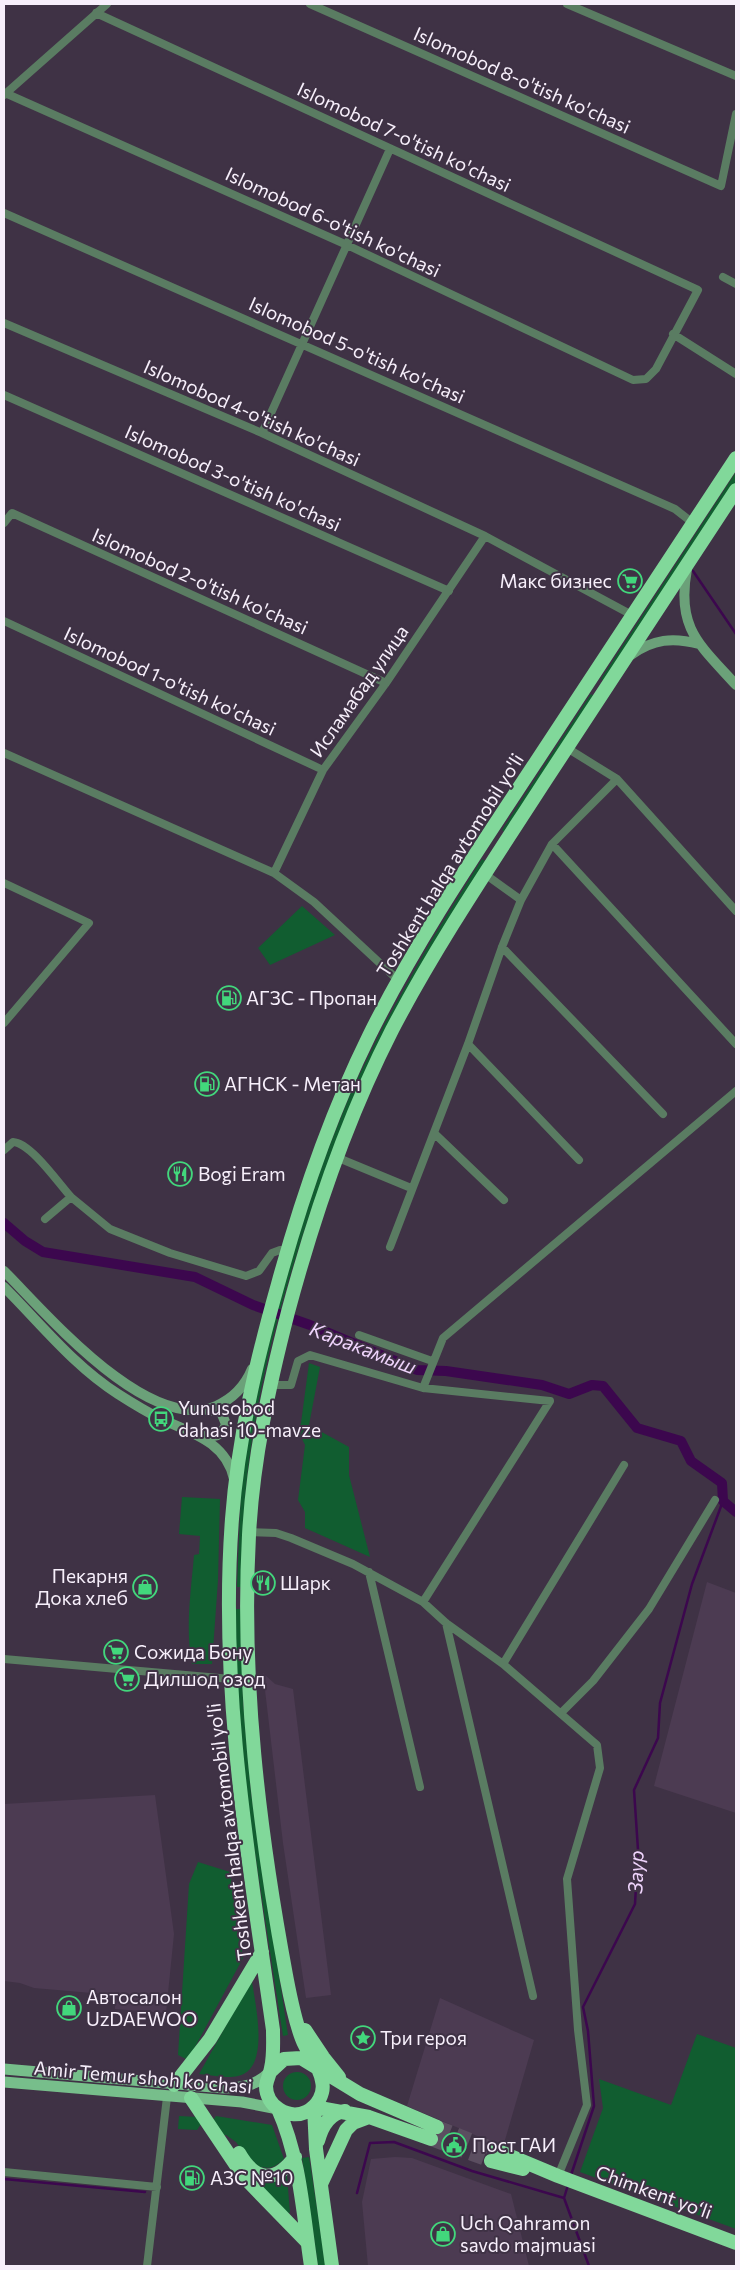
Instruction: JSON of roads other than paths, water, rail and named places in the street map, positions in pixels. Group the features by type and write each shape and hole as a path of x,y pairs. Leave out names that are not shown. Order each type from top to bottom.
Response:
{"highway":[{"name":"Toshkent halqa avtomobil yo'li","path":"311,2266 295,2157 278,2109 272,2103 266,2088 271,2071 273,2030 238,1769 231,1679 229,1597 230,1549 235,1485 244,1420 258,1354 308,1186 336,1111 369,1036 398,980 485,839 736,458"},
{"name":"Toshkent halqa avtomobil yo'li","path":"332,2266 316,2149 314,2107 322,2092 323,2083 300,2033 290,1999 272,1895 255,1767 249,1681 249,1532 256,1458 270,1385 291,1303 318,1210 336,1157 373,1069 405,1006 436,952 501,848 736,490"},
{"path":"590,680 605,690"},
{"path":"485,839 501,848"},
{"path":"229,1597 248,1597"},
{"path":"170,2091 210,2039 262,1952"},
{"path":"290,1999 316,2046 348,2087"},
{"path":"271,2071 277,2064 293,2057 309,2061 348,2087 434,2133 346,2111 314,2107 300,2114 285,2113 278,2109"},
{"path":"191,2098 244,2177 307,2242"},
{"path":"316,2149 320,2134 327,2120 333,2114 346,2111"},
{"path":"321,2185 346,2130 353,2123 369,2117"},
{"path":"219,2142 229,2142 253,2172 263,2177 280,2173 287,2168 295,2157"},
{"name":"Chimkent yo‘li","path":"493,2155 558,2176 736,2243"}],"main road":[{"path":"688,564 684,586 684,606 688,625 699,644 736,685"},
{"path":"626,658 655,642 679,639 699,644"},
{"path":"4,1271 89,1356 119,1380 153,1399 175,1408 221,1412 226,1424 223,1432 218,1436 201,1436"},
{"path":"4,1287 99,1381 149,1412 201,1436 223,1454 231,1469 235,1485"},
{"path":"207,1410 221,1404 238,1391 250,1373 258,1354"},
{"name":"Amir Temur shoh ko'chasi","path":"4,2069 170,2091 191,2098 242,2102 278,2109"},
{"name":"Amir Temur shoh ko'chasi","path":"4,2082 170,2091 242,2087 257,2082 271,2071"}],"street":[{"path":"5,94 107,4"},
{"name":"Islomobod 8-o'tish ko'chasi","path":"310,4 721,186 736,114"},
{"path":"567,4 736,76"},
{"name":"Islomobod 7-o'tish ko'chasi","path":"96,13 698,290 673,334"},
{"name":"Islomobod 6-o'tish ko'chasi","path":"5,94 347,245 633,380 646,379 656,370 673,334"},
{"path":"262,433 390,149"},
{"name":"Islomobod 5-o'tish ko'chasi","path":"4,213 675,509 693,523"},
{"path":"724,277 736,284"},
{"name":"Islomobod 4-o'tish ko'chasi","path":"4,323 262,433 485,536 632,615"},
{"path":"673,334 736,374"},
{"name":"Islomobod 3-o'tish ko'chasi","path":"4,395 449,590"},
{"name":"Islomobod 2-o'tish ko'chasi","path":"4,523 12,514 386,683"},
{"name":"Исламабад улица","path":"274,873 322,770 386,683 485,536"},
{"name":"Islomobod 1-o'tish ko'chasi","path":"4,621 322,770"},
{"path":"567,748 617,779 736,911"},
{"path":"4,753 274,873 314,902 398,980"},
{"path":"390,1247 521,900 552,844 617,779"},
{"path":"552,844 736,1044"},
{"path":"489,877 521,900"},
{"path":"4,1023 88,923 5,886"},
{"path":"502,947 663,1114"},
{"path":"468,1044 579,1160"},
{"path":"423,1388 432,1361 443,1338 736,1091"},
{"path":"434,1133 504,1200"},
{"path":"4,1150 13,1142 19,1143 35,1156 70,1197 110,1229 170,1253 246,1276 259,1271 272,1253 288,1250"},
{"path":"336,1157 412,1188"},
{"path":"45,1219 70,1197"},
{"path":"359,1335 432,1361"},
{"path":"270,1385 291,1385 298,1361 310,1355 423,1388 550,1401 423,1602"},
{"path":"503,1664 624,1465"},
{"path":"562,1712 593,1681 648,1609 715,1500"},
{"path":"249,1532 276,1533 353,1564 423,1602 446,1623 503,1664 562,1712 597,1745 600,1768 568,1880 578,2030 587,2105 558,2176"},
{"path":"369,1572 420,1787"},
{"path":"446,1623 533,1996"},
{"path":"4,1659 231,1679"},
{"path":"147,2266 170,2091"},
{"path":"4,2172 157,2187"}],"waterway":[{"path":"693,571 736,634"},
{"name":"Каракамыш","path":"4,1223 25,1241 43,1252 195,1277 253,1305 310,1325 417,1370 446,1371 542,1385 569,1394 592,1385 603,1386 637,1428 681,1441 691,1461 722,1483 723,1501 736,1512"},
{"name":"Заур","path":"571,2175 594,2106 588,2031 583,2007 635,1904 638,1850 634,1790 658,1738 660,1703 692,1584 723,1501"},
{"path":"357,2193 370,2143 394,2142 472,2171 564,2198"},
{"path":"4,2179 145,2192"},
{"name":"Заур","path":"568,2185 564,2198 589,2266"}],"tunnel":[{"path":"437,2127 496,2150"},
{"path":"431,2139 491,2161"}],"place":[{"name":"Макс бизнес","path":"630,581"},
{"name":"АГЗС - Пропан","path":"229,998"},
{"name":"АГНСК - Метан","path":"207,1084"},
{"name":"Bogi Eram","path":"180,1174"},
{"name":"Yunusobod dahasi 10-mavze","path":"161,1419"},
{"name":"Шарк","path":"263,1583"},
{"name":"Пекарня Дока хлеб","path":"145,1587"},
{"name":"Сожида Бону","path":"116,1652"},
{"name":"Дилшод озод","path":"127,1679"},
{"name":"Автосалон UzDAEWOO","path":"69,2008"},
{"name":"Три героя","path":"363,2038"},
{"name":"Пост ГАИ","path":"454,2145"},
{"name":"АЗС №10","path":"192,2178"},
{"name":"Uch Qahramon savdo majmuasi","path":"443,2234"}]}
